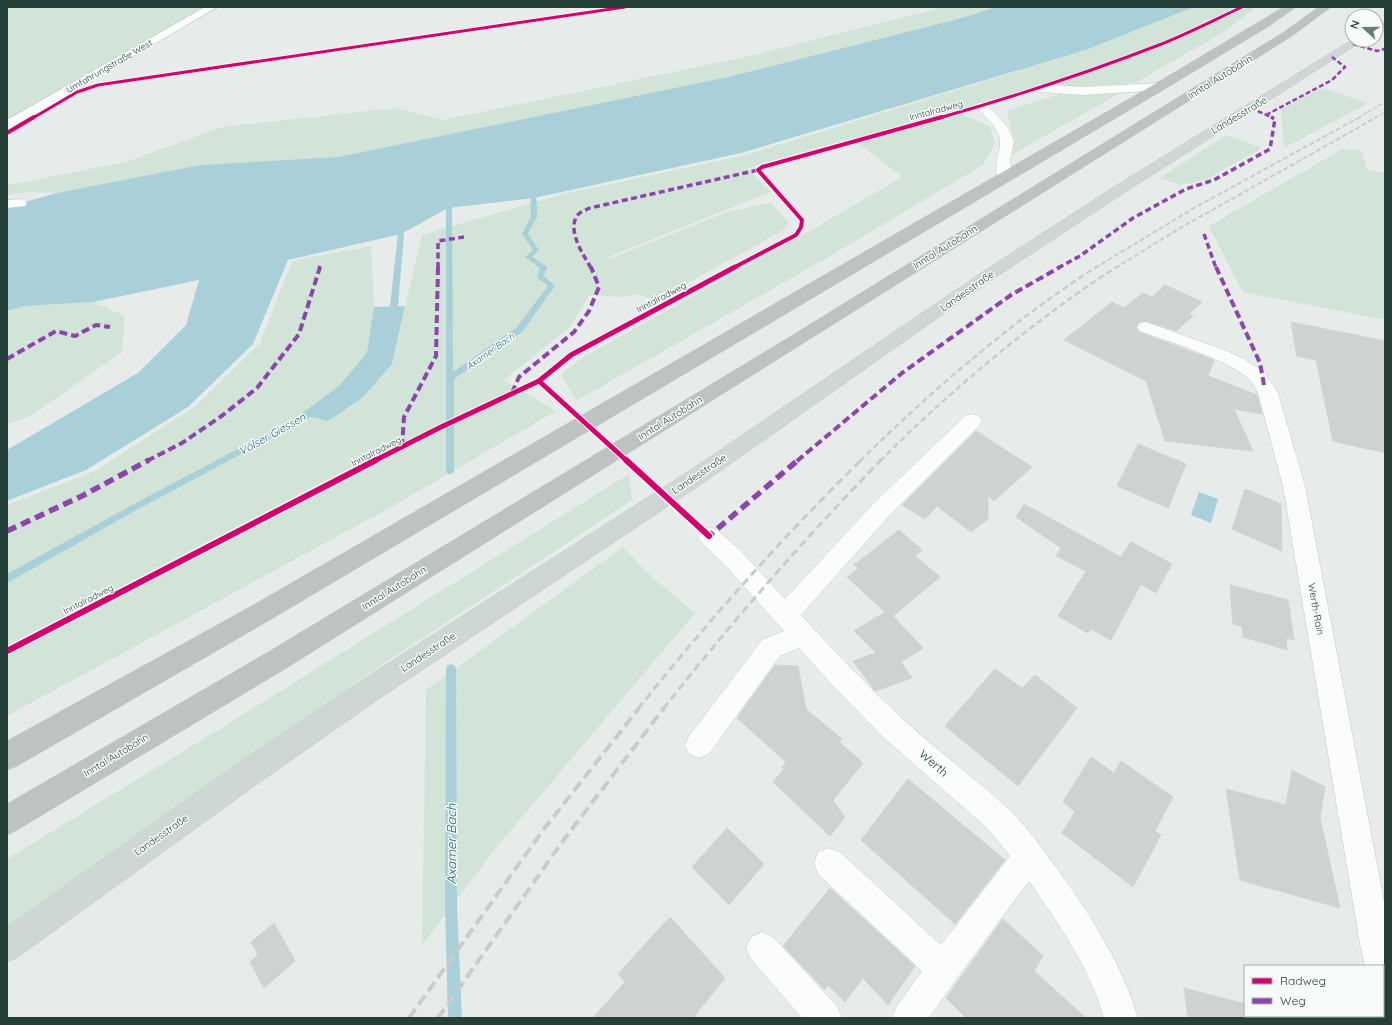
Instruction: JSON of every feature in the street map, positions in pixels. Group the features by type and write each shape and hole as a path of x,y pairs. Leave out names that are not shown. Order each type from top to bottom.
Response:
{"highway":[{"path":"7,756 260,614 1159,88 1291,7"},
{"name":"Inntal Autobahn","path":"7,820 286,654 781,350 1288,34 1326,7"}],"main road":[{"name":"Landesstraße","path":"7,946 237,781 371,689 699,475 1053,233 1347,48"}],"street":[{"name":"Umfahrungstraße West","path":"7,125 212,7"},
{"path":"1041,88 1083,91 1159,88"},
{"path":"982,106 1002,129 1007,142 1003,160 1005,178"},
{"name":"Werth-Rain","path":"1146,327 1221,355 1237,363 1257,376 1268,394 1294,486 1381,965"},
{"path":"700,745 771,648 794,625 881,510 972,421"},
{"name":"Werth","path":"709,536 732,557 844,680 894,729 997,818 1029,855 1067,908 1087,941 1115,997 1121,1018"},
{"path":"909,1018 943,969 1029,855"},
{"path":"829,863 943,969"},
{"path":"762,948 826,1018"}],"green space":[{"path":"7,7 220,7 7,130"},
{"path":"945,7 996,7 962,18 728,77 338,157 200,165 57,193 28,192 7,195 7,185 126,162 222,127 394,108 443,120 750,56"},
{"path":"1194,7 1256,7 1224,32 1135,83 1073,87 1054,83 959,113 990,127 995,143 983,165 830,256 576,401 561,374 583,357 801,236 902,177 852,138 747,168 771,192 608,257 609,259 727,212 771,203 788,222 782,231 657,300 639,294 623,297 589,295 570,327 504,380 556,411 391,507 7,716 7,505 95,471 197,405 260,343 292,261 371,246 374,307 368,353 339,386 302,414 328,421 392,364 422,235 559,195 745,155 1086,50"},
{"path":"1322,88 1368,103 1284,148 1281,109"},
{"path":"1124,91 1011,155 1014,141 1007,111 1060,94 1087,95"},
{"path":"1226,135 1262,148 1207,179 1180,185 1160,178"},
{"path":"1344,148 1362,151 1367,170 1385,173 1385,320 1243,292 1209,226"},
{"path":"93,302 125,316 122,352 32,415 7,425 7,311 24,306"},
{"path":"629,474 632,500 364,677 7,927 7,859 210,735"},
{"path":"623,547 653,578 695,613 500,843 422,945 426,690"}],"water":[{"path":"996,7 1194,7 1086,50 741,153 534,198 448,208 401,234 288,260 253,344 188,407 86,470 7,501 7,450 138,373 186,325 199,280 93,302 24,306 7,311 7,207 57,193 200,165 338,157 728,77 962,18"},
{"path":"405,306 392,364 362,398 328,421 301,414 339,386 367,353 374,307"},
{"path":"1199,492 1218,499 1211,523 1191,515"}],"building":[{"path":"1165,285 1202,302 1189,314 1193,316 1176,331 1146,321 1139,322 1136,328 1139,332 1214,360 1208,376 1257,395 1262,414 1234,409 1253,451 1165,441 1146,381 1064,340 1112,302 1124,308 1143,293 1152,297"},
{"path":"1291,322 1385,341 1385,453 1333,441 1316,360 1297,356"},
{"path":"976,431 1032,467 994,501 988,496 988,519 971,532 937,506 925,519 902,505"},
{"path":"1138,444 1186,464 1168,508 1117,486"},
{"path":"1245,489 1281,504 1282,551 1232,529"},
{"path":"1024,504 1121,557 1131,542 1172,564 1156,593 1141,584 1111,640 1091,629 1088,633 1058,616 1086,571 1056,556 1061,548 1016,517"},
{"path":"899,530 922,550 915,556 940,577 893,616 923,648 901,662 912,678 875,691 853,661 876,653 854,631 885,612 847,577 859,568 854,565"},
{"path":"1230,585 1288,600 1294,640 1286,638 1287,650 1243,637 1242,626 1233,624"},
{"path":"775,665 798,666 806,709 842,739 839,742 863,763 833,800 845,817 830,836 773,782 784,769 782,767 786,762 737,718"},
{"path":"995,669 1022,688 1035,675 1077,708 1018,786 945,726"},
{"path":"1091,757 1114,773 1121,761 1173,797 1155,831 1161,835 1133,887 1062,833 1075,812 1063,802"},
{"path":"1292,770 1325,787 1320,818 1340,908 1240,880 1226,789 1286,805"},
{"path":"908,779 1005,860 955,924 861,840"},
{"path":"727,828 764,864 729,905 692,867"},
{"path":"830,888 915,966 888,1005 863,978 845,1002 828,985 825,990 783,946"},
{"path":"670,917 725,978 693,1018 593,1018 625,982 618,974"},
{"path":"1003,919 1043,956 1034,971 1086,1018 966,1018 946,998"},
{"path":"274,923 295,961 264,988 250,962 258,955 251,942"},
{"path":"1184,988 1244,1004 1244,1017 1269,1017 1269,1018 1188,1018"}],"waterway":[{"name":"Axamer Bach","path":"450,378 519,330 552,286 540,277 544,267 528,257 536,250 525,234 534,217 533,186"},
{"name":"Axamer Bach","path":"449,197 450,472"},
{"name":"Völser Giessen","path":"389,318 394,306 401,234 395,223"},
{"name":"Völser Giessen","path":"7,579 137,506 317,410"},
{"name":"Axamer Bach","path":"451,669 451,906 455,1018"}],"railway":[{"path":"1358,118 1385,102"},
{"path":"1375,118 1385,112"},
{"path":"1095,268 1194,208 1360,117"},
{"path":"1115,268 1182,227 1377,117"},
{"path":"860,461 915,409 973,358 1033,311 1096,267"},
{"path":"881,460 935,408 993,358 1084,288 1116,267"},
{"path":"663,709 715,644 769,582 824,520 881,460"},
{"path":"638,709 691,644 746,581 860,461"},
{"path":"409,1018 544,829 639,708"},
{"path":"438,1018 565,838 664,708"}],"marked path":[{"path":"1367,48 1377,51 1385,49"},
{"path":"1266,115 1332,80 1345,67 1332,57"},
{"path":"706,533 709,536 902,373 1011,295 1080,256 1133,218 1186,189 1214,180 1270,149 1275,119 1251,108"},
{"path":"512,393 519,377 574,332 589,311 599,287 593,271 578,246 573,225 577,215 590,208 758,170"},
{"path":"1204,234 1218,273 1260,363 1264,385"},
{"path":"402,447 404,417 436,356 438,241 464,237"},
{"path":"7,531 82,496 182,443 223,415 257,388 299,334 320,266"},
{"path":"7,359 56,331 75,336 96,325 110,327"}],"cycle path":[{"path":"7,133 77,92 98,85 625,7"},
{"name":"Inntalradweg","path":"7,651 439,428 539,381 571,355 796,235 801,227 802,220 758,170 762,167 908,127 1053,83 1101,67 1160,44 1242,7"},
{"path":"539,381 709,536"}]}
